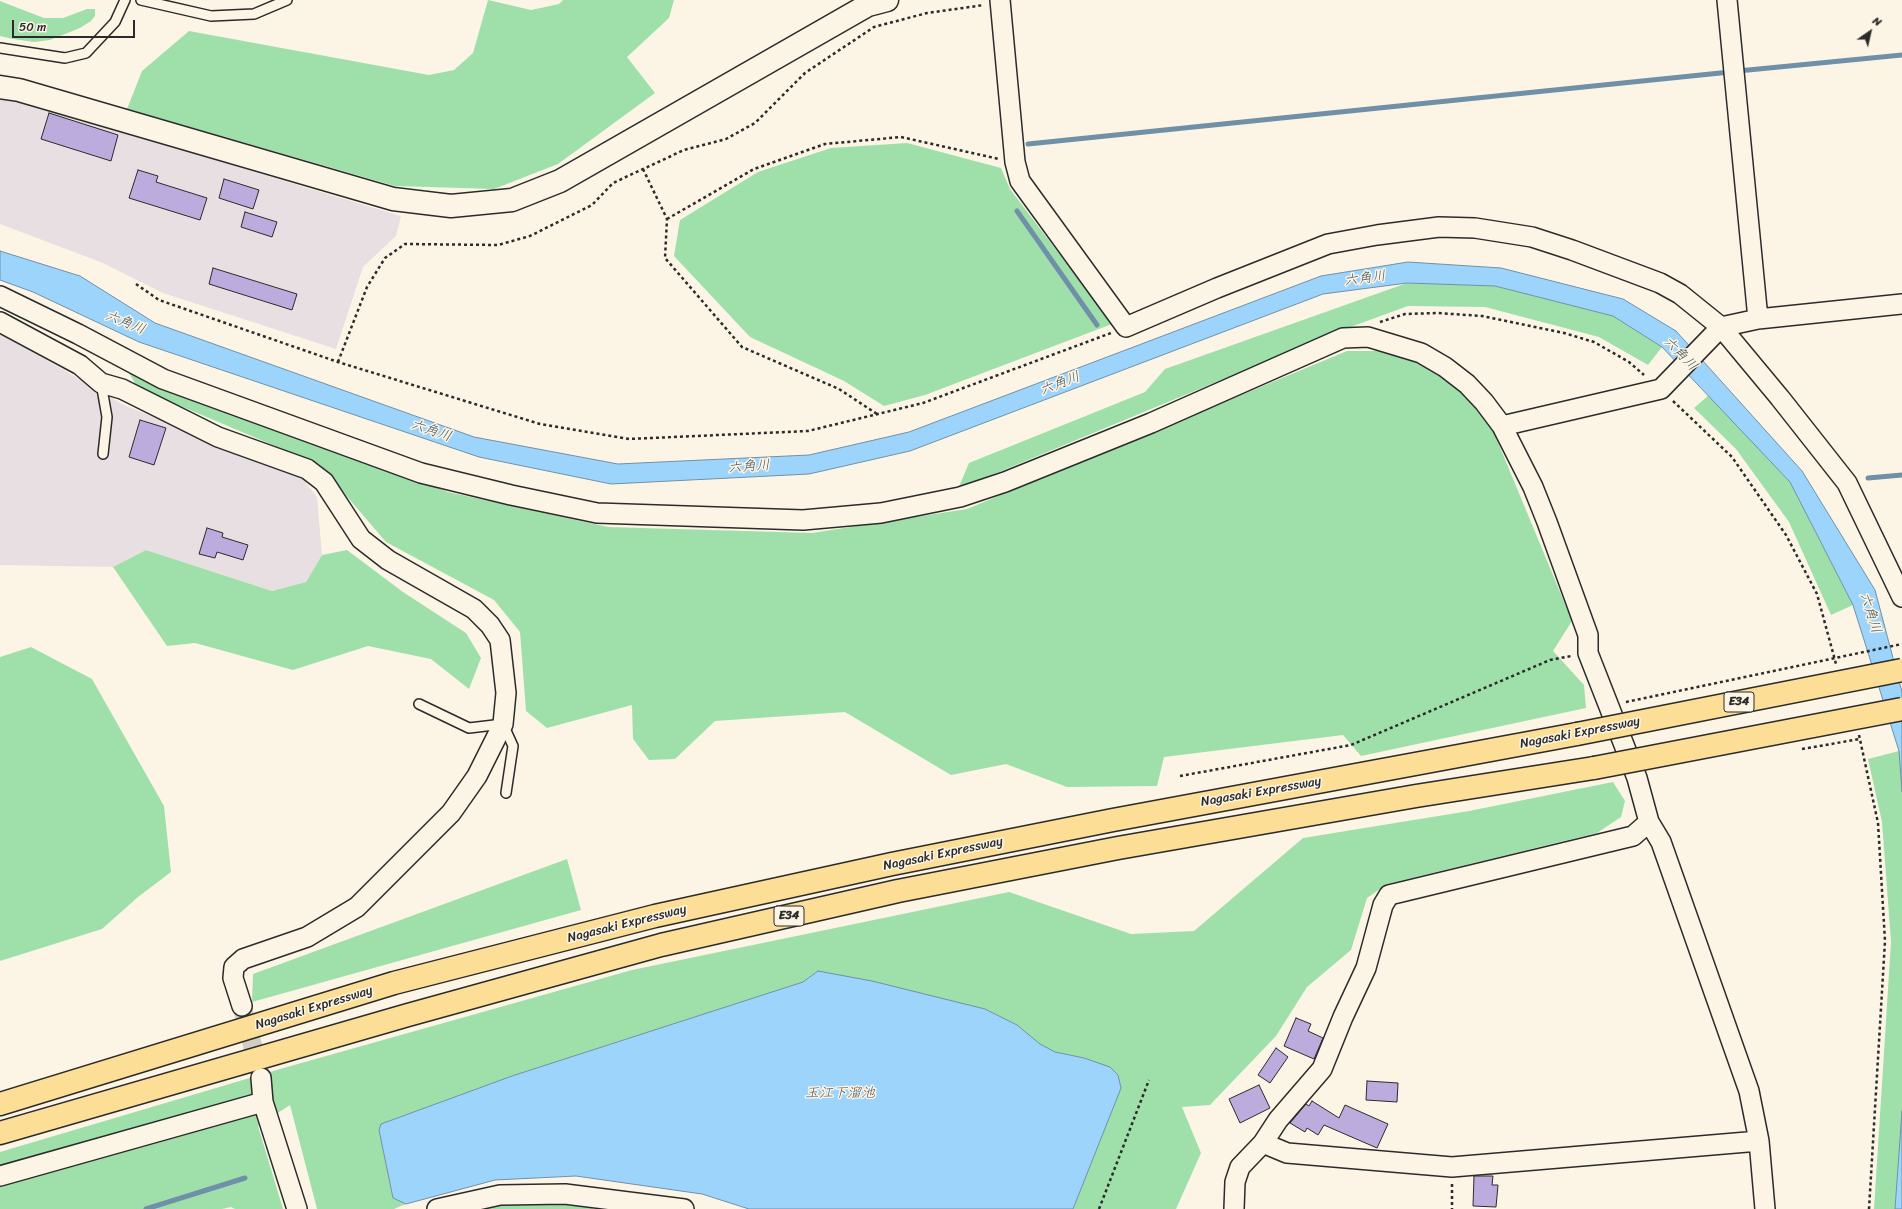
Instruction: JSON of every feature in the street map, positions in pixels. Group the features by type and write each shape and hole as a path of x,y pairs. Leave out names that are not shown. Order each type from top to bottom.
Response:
{"highway":[{"name":"Nagasaki Expressway","path":"0,1104 394,983 655,916 900,863 1113,820 1577,734 1902,670"},
{"name":"Nagasaki Expressway","path":"0,1133 408,1015 661,945 898,891 1141,844 1416,796 1594,768 1902,709"}],"street":[{"path":"0,87 19,90 393,199 451,206 512,200 560,181 868,5 887,0"},
{"path":"1727,0 1758,319"},
{"path":"1000,2 1015,162 1020,181 1126,327 1217,288 1328,244 1439,226 1475,228 1532,237 1572,250 1660,283 1680,294 1721,327 1780,398 1847,483 1902,597"},
{"path":"0,296 78,334 163,379 421,473 511,495 597,513 803,520 881,513 960,497 1005,482 1151,423 1343,338 1368,337 1421,353 1445,367 1467,384 1484,402 1502,426 1533,487 1588,635 1588,654 1610,706 1637,778 1649,822 1661,842 1749,1091 1759,1141 1765,1209"},
{"path":"1502,426 1661,390 1721,327 1758,319 1902,304"},
{"path":"0,322 80,365 101,383 122,390 218,437 307,469 324,482 361,539 388,560 474,609 490,625 500,640 506,692 503,724 477,776 451,813 357,907 307,937 243,959 234,967 233,978 242,1006"},
{"path":"1234,1209 1235,1182 1240,1167 1263,1143 1278,1120 1322,1069 1343,1017 1366,968 1383,905 1389,895 1633,836 1649,822"},
{"path":"261,1078 262,1102 296,1209"},
{"path":"0,1176 262,1102"},
{"path":"1263,1143 1287,1153 1452,1167 1759,1141"},
{"path":"437,1209 500,1195 565,1194 684,1209"}],"lane":[{"path":"0,48 65,58 86,53 115,22 125,0"},
{"path":"141,0 211,16 254,14 287,0"},
{"path":"101,383 107,417 104,454"},
{"path":"419,704 469,728 503,724 513,746 506,793"}],"path":[{"path":"338,362 367,286 385,258 405,244 498,245 530,236 592,205 613,183 684,150 726,139 755,124 805,74 874,27 927,13 1000,2"},
{"path":"667,219 754,169 825,144 901,137 1015,162"},
{"path":"643,169 667,219 666,258 742,347 839,389 877,414"},
{"path":"136,284 159,300 338,362 540,424 629,439 808,431 923,403 1126,327"},
{"path":"1376,323 1405,314 1437,313 1482,316 1564,333 1594,342 1629,362 1732,457 1786,535 1817,594 1837,665"},
{"path":"1610,706 1902,644"},
{"path":"1180,776 1351,745 1550,660 1588,654"},
{"path":"1858,732 1878,823 1885,940 1869,1209"},
{"path":"1099,1209 1149,1080"},
{"path":"1452,1167 1452,1209"}],"shaded area":[{"path":"0,99 28,104 401,216 396,236 363,267 336,349 163,293 103,263 0,224"},
{"path":"0,333 122,404 303,479 317,497 322,555 306,582 272,591 146,550 113,567 0,565"}],"green space":[{"path":"488,0 531,10 559,4 563,0 674,0 669,18 627,57 655,93 558,164 494,189 395,186 127,109 142,71 189,31 429,75 454,70 473,53"},
{"path":"0,1 44,18 63,18 87,9 95,9 95,16 91,21 80,28 50,40 34,42 13,39 0,36"},
{"path":"907,143 1001,168 1010,189 1112,324 925,395 884,406 844,381 750,337 674,256 680,220 758,172 831,148"},
{"path":"1407,283 1495,286 1613,316 1662,347 1648,365 1599,337 1485,307 1408,306 1337,332 958,489 969,463 1145,392 1165,369"},
{"path":"1347,351 1394,351 1444,375 1487,416 1572,621 1553,651 1584,685 1586,708 1361,756 1343,735 1164,757 1157,786 1067,787 1006,764 951,775 845,712 715,721 675,759 649,760 633,739 632,705 547,728 526,711 520,632 494,600 386,542 320,465 138,388 129,373 448,492 608,527 812,533 967,509"},
{"path":"1709,395 1790,482 1853,605 1831,615 1789,522 1736,449 1694,408"},
{"path":"146,550 272,591 306,582 322,555 347,550 403,592 466,633 481,658 469,689 431,659 368,646 293,670 195,643 167,646 113,567"},
{"path":"31,647 92,679 164,806 171,872 138,897 102,929 0,961 0,657"},
{"path":"1899,751 1902,792 1902,1111 1895,1209 1874,1209 1891,942 1882,822 1868,759"},
{"path":"1613,782 1625,801 1621,817 1597,833 1387,884 1367,898 1351,950 1307,987 1276,1036 1210,1105 1182,1107 1201,1153 1176,1209 1073,1209 1121,1088 1084,1058 1055,1052 1040,1044 1017,1025 985,1009 818,971 803,982 512,1076 381,1124 379,1130 393,1198 406,1204 394,1209 317,1209 290,1105 258,1126 283,1209 235,1209 231,1207 222,1209 0,1209 0,1152 280,1069 632,970 1009,892 1131,934 1194,931 1303,838 1469,811"},
{"path":"567,859 581,910 252,1002 253,974"},
{"path":"501,1202 588,1206 594,1209 473,1209"}],"water":[{"name":"六角川","path":"0,251 80,276 155,323 474,437 618,464 809,455 909,432 1321,276 1408,262 1501,268 1623,299 1676,331 1802,471 1875,590 1902,692 1902,792 1899,751 1853,605 1790,482 1662,347 1613,316 1495,286 1407,283 1323,294 910,451 809,474 611,484 479,457 139,342 33,292 0,280"},
{"name":"玉江下溜池","path":"818,971 872,981 985,1009 1017,1025 1040,1044 1055,1052 1084,1058 1110,1067 1118,1075 1121,1088 1073,1209 749,1209 702,1194 576,1176 495,1180 406,1204 393,1198 379,1130 381,1124 512,1076 803,982"},
{"path":"1902,1111 1902,1209 1895,1209"}],"building":[{"path":"49,113 118,135 111,161 41,139"},
{"path":"138,170 158,176 156,182 207,198 200,220 129,198"},
{"path":"224,179 259,190 253,209 219,198"},
{"path":"245,212 277,222 272,237 241,227"},
{"path":"213,268 297,294 292,310 209,284"},
{"path":"140,420 166,428 154,465 129,457"},
{"path":"207,528 223,533 222,537 248,545 243,560 217,552 215,558 199,554"},
{"path":"1296,1018 1311,1024 1308,1031 1323,1038 1314,1059 1284,1046"},
{"path":"1276,1048 1288,1057 1270,1083 1258,1075"},
{"path":"1367,1081 1398,1083 1397,1102 1366,1100"},
{"path":"1259,1085 1270,1108 1240,1123 1229,1099"},
{"path":"1312,1101 1339,1118 1345,1105 1388,1124 1377,1148 1324,1125 1318,1135 1307,1128 1305,1132 1290,1123 1306,1104 1309,1106"},
{"path":"1474,1176 1493,1176 1492,1185 1498,1185 1496,1207 1473,1206"}],"waterway":[{"path":"1738,71 1902,55"},
{"path":"1028,144 1730,72"},
{"path":"1017,211 1097,325"},
{"path":"1868,478 1902,475"},
{"path":"146,1209 245,1178"}],"tunnel":[{"path":"242,1006 260,1073"}]}
